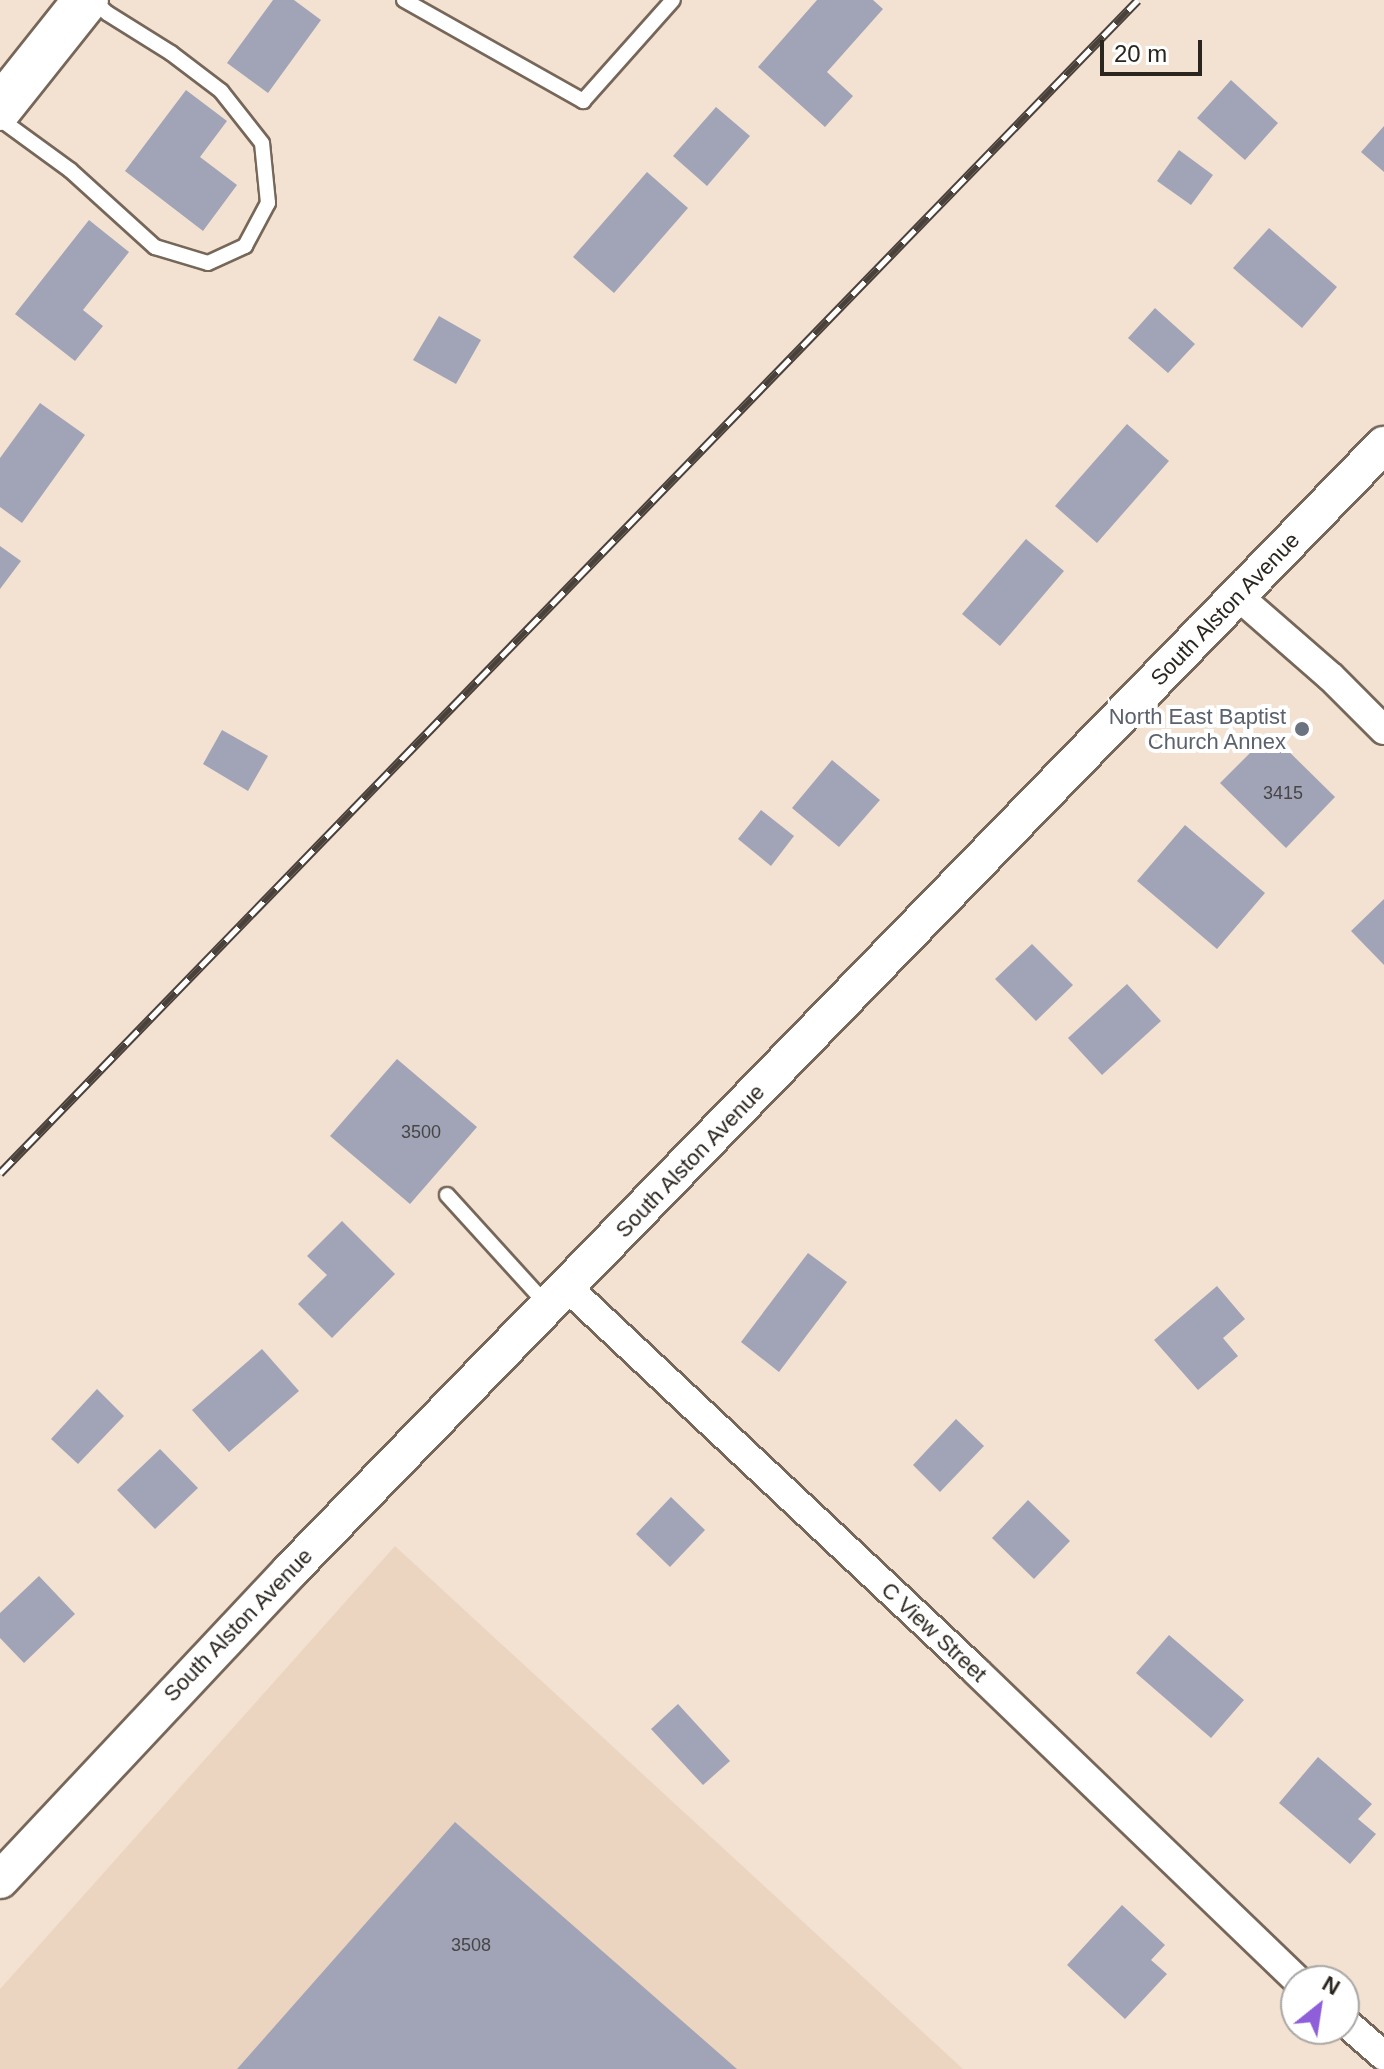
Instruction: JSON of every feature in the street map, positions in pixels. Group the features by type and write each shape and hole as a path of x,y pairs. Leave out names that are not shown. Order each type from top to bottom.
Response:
{"main road":[{"path":"0,108 86,0"}],"street":[{"name":"South Alston Avenue","path":"0,1880 290,1571 1384,445"},
{"path":"1238,596 1331,677 1384,730"},
{"name":"C View Street","path":"557,1297 976,1671 1281,1965"},
{"path":"1360,2035 1384,2056"}],"lane":[{"path":"0,119 70,170 155,247 208,263 245,246 268,203 262,143 221,91 171,53 107,13 93,0"},
{"path":"404,0 583,101 673,0"},
{"path":"447,1195 557,1297"}],"shaded area":[{"path":"395,1546 963,2069 0,2069 0,1989"}],"building":[{"path":"273,0 294,0 321,20 268,93 227,63"},
{"path":"817,0 873,0 883,9 827,72 853,96 825,127 758,67"},
{"path":"1231,80 1278,123 1245,160 1197,118"},
{"path":"186,90 227,121 200,157 237,185 203,231 125,171"},
{"path":"716,107 750,136 707,186 673,156"},
{"path":"1384,126 1384,172 1361,152"},
{"path":"1179,150 1213,175 1191,205 1157,181"},
{"path":"647,172 688,208 614,293 573,257"},
{"path":"89,220 129,252 83,310 103,326 75,361 15,314"},
{"path":"1269,228 1337,287 1302,328 1233,268"},
{"path":"1155,308 1195,344 1168,373 1128,338"},
{"path":"439,316 481,340 456,384 413,360"},
{"path":"40,403 85,435 22,523 0,507 0,458"},
{"path":"1127,424 1169,461 1097,543 1055,506"},
{"path":"1026,539 1064,571 1000,646 962,614"},
{"path":"0,546 21,561 0,589"},
{"path":"222,730 268,756 248,791 203,764"},
{"path":"1270,733 1335,797 1286,848 1220,783"},
{"path":"832,760 880,800 839,847 792,808"},
{"path":"761,810 794,836 771,866 738,839"},
{"path":"1185,825 1265,893 1217,949 1137,881"},
{"path":"1384,899 1384,965 1351,931"},
{"path":"1032,944 1073,985 1036,1021 995,979"},
{"path":"1127,984 1161,1021 1102,1075 1068,1038"},
{"path":"397,1059 477,1127 410,1204 330,1136"},
{"path":"342,1221 395,1274 332,1338 298,1304 327,1275 307,1256"},
{"path":"808,1253 847,1282 779,1372 741,1342"},
{"path":"1217,1286 1245,1319 1223,1338 1238,1356 1198,1390 1154,1340"},
{"path":"262,1349 299,1391 229,1452 192,1410"},
{"path":"97,1389 124,1416 78,1464 51,1439"},
{"path":"956,1419 984,1446 940,1492 913,1465"},
{"path":"160,1449 198,1488 155,1529 117,1490"},
{"path":"671,1497 705,1530 670,1567 636,1534"},
{"path":"1028,1500 1070,1541 1034,1579 992,1538"},
{"path":"39,1576 75,1614 24,1663 0,1638 0,1613"},
{"path":"1169,1635 1244,1700 1211,1738 1136,1673"},
{"path":"678,1704 730,1761 703,1785 651,1729"},
{"path":"1318,1757 1372,1804 1358,1819 1376,1834 1350,1864 1279,1803"},
{"path":"455,1822 737,2069 237,2069"},
{"path":"1122,1905 1165,1945 1151,1960 1167,1974 1125,2019 1067,1965"}],"railway":[{"path":"0,1173 1138,0"}],"place":[{"name":"North East Baptist Church Annex","path":"1302,729"}]}
